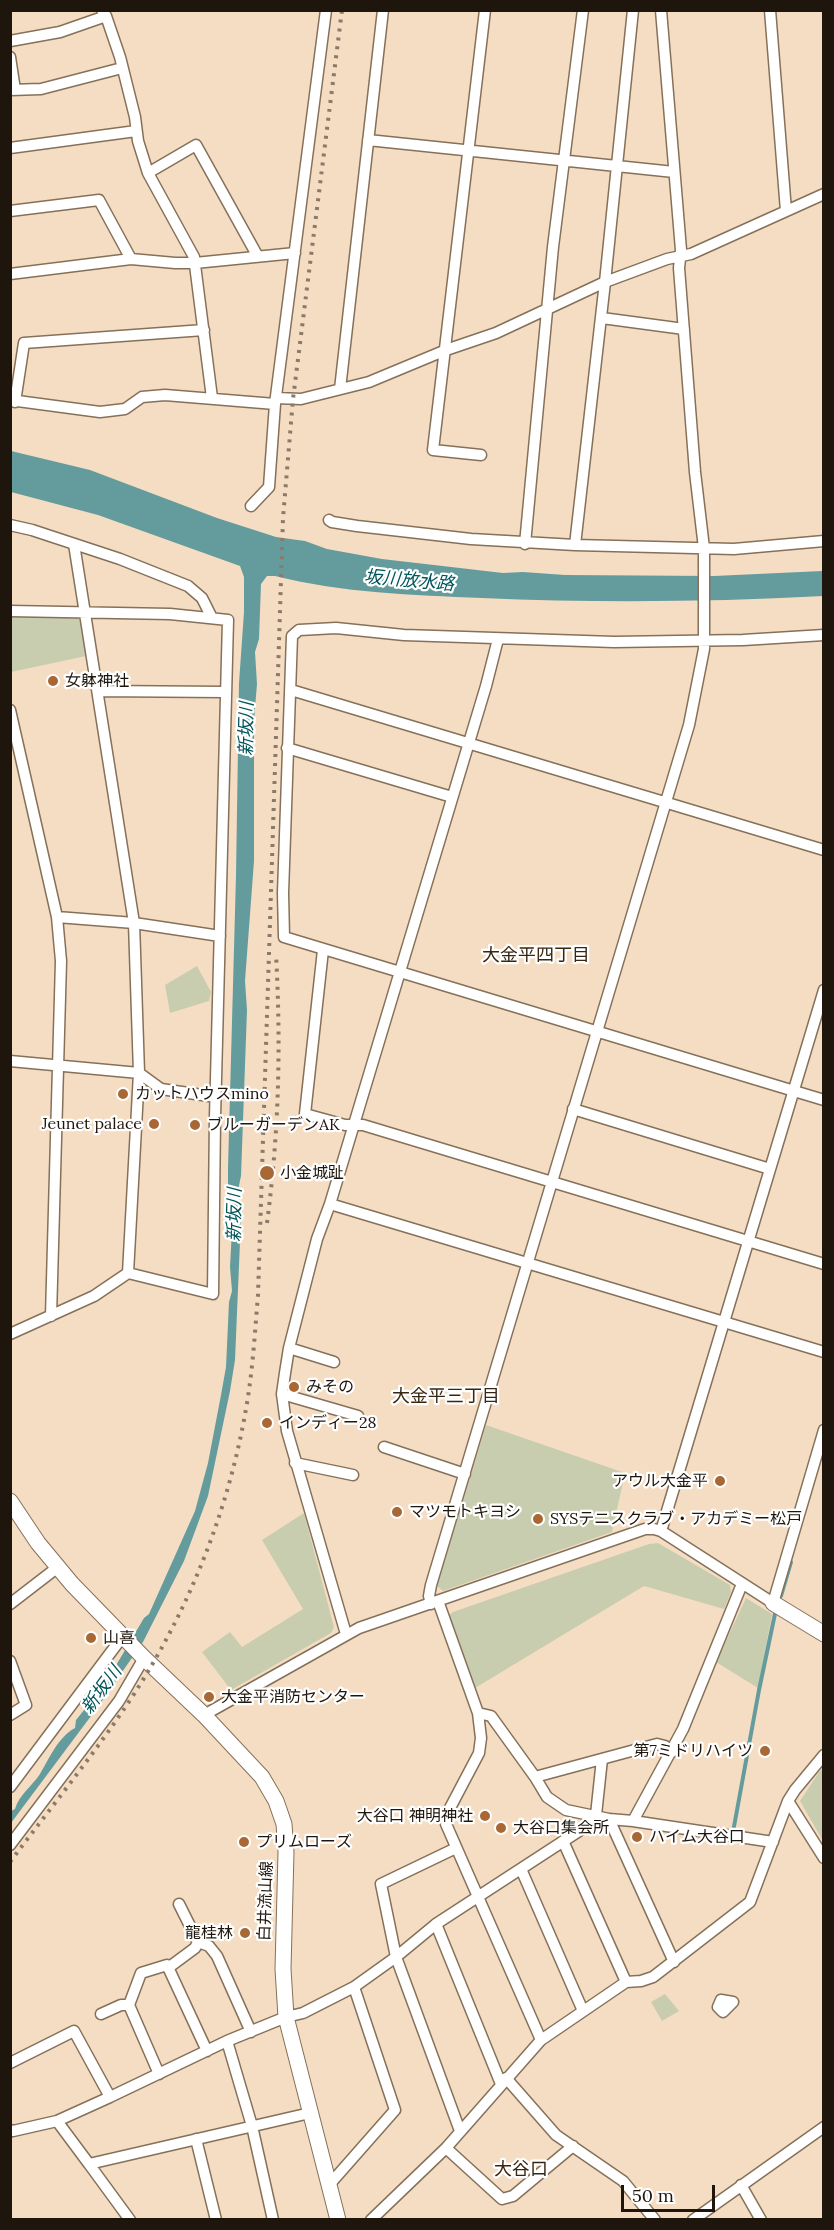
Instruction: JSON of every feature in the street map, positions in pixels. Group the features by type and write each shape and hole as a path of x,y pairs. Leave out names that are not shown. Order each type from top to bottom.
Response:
{"main road":[{"name":"白井流山線","path":"10,1501 38,1543 58,1567 143,1657 204,1715 262,1778 276,1801 284,1824 286,1852 283,1969 286,2017 338,2220"},
{"path":"773,1602 824,1634"}],"street":[{"path":"251,506 269,487 275,401 326,10"},
{"path":"340,388 383,10"},
{"path":"481,455 433,450 485,10"},
{"path":"525,544 553,247 566,160 583,10"},
{"path":"575,545 602,318 633,10"},
{"path":"541,2040 446,1824 450,1808 478,1753 481,1738 478,1713 435,1603 429,1596 689,725 704,649 704,548 695,472 679,268 681,256 661,10"},
{"path":"770,10 786,211"},
{"path":"10,41 60,32 104,12 122,68 138,141 148,173 194,257 212,398"},
{"path":"10,57 13,90 41,89 122,68"},
{"path":"10,148 136,131"},
{"path":"368,140 674,172"},
{"path":"148,173 196,145 257,255"},
{"path":"204,330 24,343 13,401 114,412 124,409 142,397 165,395 275,401 300,399 369,382 446,350 495,333 605,282 691,254 824,194"},
{"path":"10,212 99,200 131,259"},
{"path":"10,274 131,259 195,263 295,253"},
{"path":"602,318 684,329"},
{"path":"329,520 367,527 525,544 734,549 824,542"},
{"path":"10,525 32,530 140,566 188,586 202,598 212,618"},
{"path":"75,544 134,923 139,1073 128,1273"},
{"path":"10,611 170,614 228,620 213,1294 128,1273 94,1296 10,1334"},
{"path":"824,635 703,641 614,642 404,635 336,628 299,630 292,636 283,893 284,938 824,1100"},
{"path":"346,1635 287,1431 282,1394 289,1348 317,1239 354,1126 486,686 498,639"},
{"path":"99,690 225,692"},
{"path":"291,690 824,850"},
{"path":"10,710 57,917 61,961 51,1316"},
{"path":"287,748 452,797"},
{"path":"57,917 134,923 220,936"},
{"path":"323,950 305,1114 354,1126 363,1125 824,1264"},
{"path":"661,1531 792,1091 820,1013 824,990"},
{"path":"10,1061 139,1073 161,1089 216,1097"},
{"path":"573,1109 770,1169"},
{"path":"330,1204 824,1352"},
{"path":"289,1348 334,1362"},
{"path":"282,1394 358,1416"},
{"path":"204,1715 359,1628 645,1530 661,1531 773,1602 822,1437"},
{"path":"384,1447 465,1474"},
{"path":"295,1462 354,1475"},
{"path":"10,1604 58,1567"},
{"path":"633,1821 672,1752 742,1584"},
{"path":"10,1786 125,1637"},
{"path":"10,1845 119,1701 143,1657"},
{"path":"10,1661 26,1705 10,1715"},
{"path":"478,1713 491,1716 547,1797 566,1810 773,1842"},
{"path":"535,1777 657,1744 665,1746 672,1752"},
{"path":"371,2220 446,2148 541,2040 626,1982 653,1977 750,1902 788,1801 824,1755"},
{"path":"602,1759 601,1817 674,1962"},
{"path":"788,1801 824,1858"},
{"path":"10,2130 57,2121 227,2041 286,2017 303,2013 354,1987 436,1924 601,1817"},
{"path":"563,1841 626,1982"},
{"path":"456,1848 381,1884 396,1957 460,2131"},
{"path":"521,1869 584,2011"},
{"path":"179,1904 198,1942 208,1946 217,1956 251,2032"},
{"path":"436,1924 504,2081 556,2135 623,2181 656,2220"},
{"path":"168,1968 195,1948 198,1942"},
{"path":"159,2074 129,2005 141,1973 167,1965 207,2051"},
{"path":"329,2186 395,2109 354,1987"},
{"path":"101,2014 121,2005 129,2005"},
{"path":"10,2062 74,2031 110,2097"},
{"path":"227,2041 252,2126 273,2220"},
{"path":"89,2163 310,2113"},
{"path":"57,2121 130,2220"},
{"path":"693,2220 824,2127"},
{"path":"196,2139 216,2220"},
{"path":"446,2148 502,2199 513,2196 573,2146"},
{"path":"741,2185 761,2220"}],"green space":[{"path":"11,616 78,617 81,621 86,656 11,672"},
{"path":"197,966 211,992 209,1001 170,1013 165,985"},
{"path":"486,1425 625,1473 612,1532 443,1591 437,1586"},
{"path":"304,1513 334,1627 331,1633 231,1690 202,1652 230,1632 242,1647 303,1609 262,1540"},
{"path":"658,1543 730,1585 731,1592 724,1609 644,1586 475,1688 449,1615 649,1544"},
{"path":"746,1598 772,1614 758,1688 716,1662"},
{"path":"823,1769 823,1841 800,1801"},
{"path":"665,1994 679,2011 662,2021 651,2002"}],"water":[{"path":"11,451 90,470 217,518 276,537 305,541 327,549 382,559 503,573 565,575 714,576 822,571 823,566 823,596 696,601 567,601 378,592 326,586 275,576 267,576 261,584 259,639 255,652 257,684 254,720 254,861 245,981 247,1010 241,1176 238,1198 241,1218 235,1360 230,1391 208,1496 184,1561 143,1642 11,1823 11,1811 15,1809 40,1774 59,1743 75,1728 76,1720 105,1684 144,1618 149,1614 195,1511 208,1463 221,1395 226,1367 229,1302 232,1291 230,1267 233,1210 228,1184 228,1168 239,683 244,577 240,566 98,515 11,492"}],"waterway":[{"path":"781,1596 791,1562"},
{"path":"733,1832 776,1609"}],"railway":[{"path":"10,1862 119,1716 155,1660 173,1626 206,1554 219,1517 240,1441 247,1403 258,1295 283,518 293,399 342,10"},
{"path":"267,1223 278,1089 276,954"}],"place":[{"name":"女躰神社","path":"53,681"},
{"name":"カットハウスmino","path":"123,1094"},
{"name":"Jeunet palace","path":"154,1124"},
{"name":"ブルーガーデンAK","path":"195,1125"},
{"name":"小金城趾","path":"267,1173"},
{"name":"みその","path":"294,1387"},
{"name":"インディー28","path":"267,1423"},
{"name":"アウル大金平","path":"720,1481"},
{"name":"マツモトキヨシ","path":"397,1512"},
{"name":"SYSテニスクラブ・アカデミー松戸","path":"538,1519"},
{"name":"山喜","path":"91,1638"},
{"name":"大金平消防センター","path":"209,1697"},
{"name":"第7ミドリハイツ","path":"765,1751"},
{"name":"大谷口 神明神社","path":"485,1816"},
{"name":"大谷口集会所","path":"501,1828"},
{"name":"ハイム大谷口","path":"637,1837"},
{"name":"プリムローズ","path":"244,1842"},
{"name":"龍桂林","path":"245,1933"}],"district":[{"name":"大金平四丁目","path":"536,956"},
{"name":"大金平三丁目","path":"446,1397"},
{"name":"大谷口","path":"521,2170"}],"water label":[{"name":"坂川放水路","path":"409,581"},
{"name":"新坂川","path":"247,729"},
{"name":"新坂川","path":"235,1215"},
{"name":"新坂川","path":"102,1690"}]}
